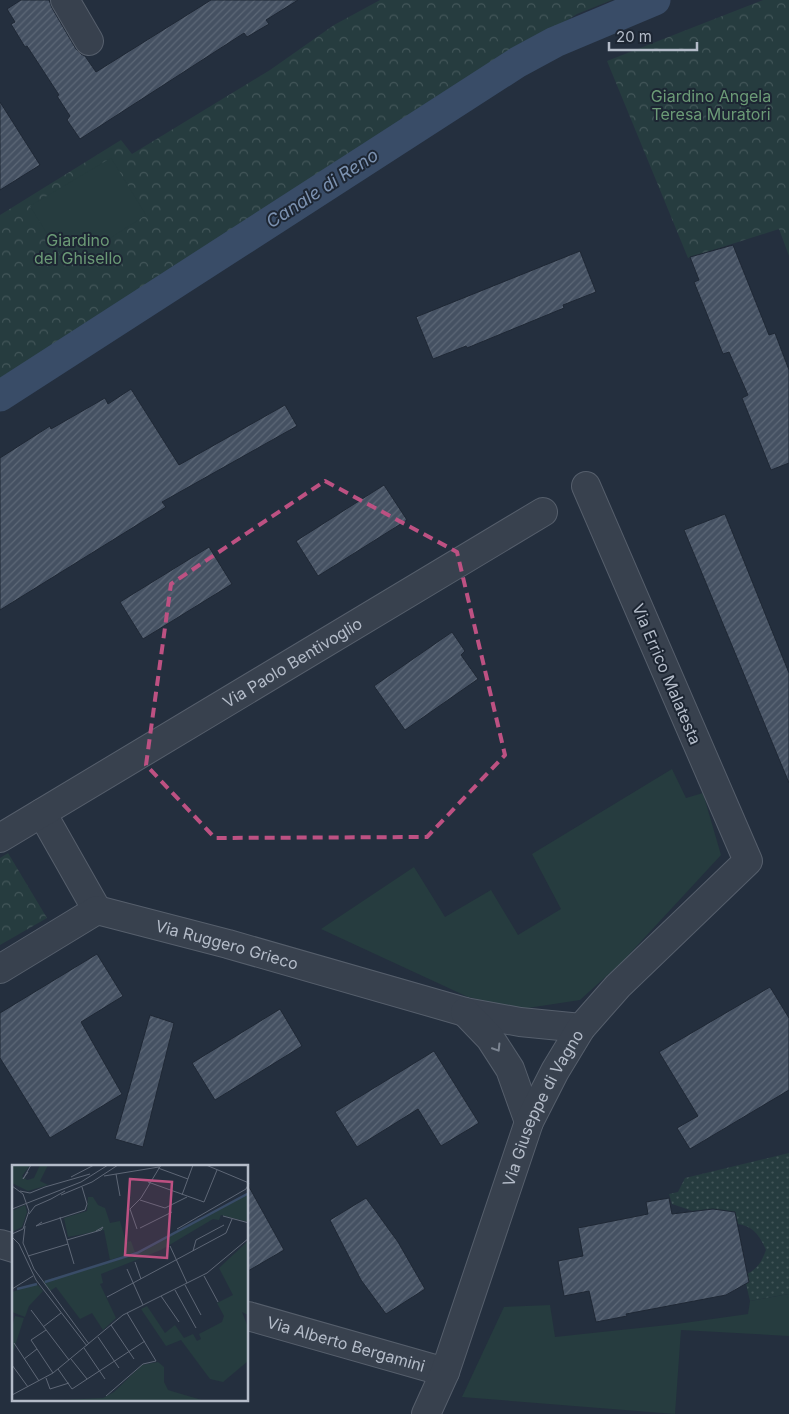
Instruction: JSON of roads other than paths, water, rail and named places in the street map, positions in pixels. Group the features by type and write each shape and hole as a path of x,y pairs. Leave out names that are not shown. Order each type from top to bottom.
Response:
{"street":[{"path":"65,0 90,42"},
{"name":"Via Errico Malatesta","path":"586,486 748,861"},
{"name":"Via Paolo Bentivoglio","path":"0,838 542,512"},
{"path":"0,970 96,910 42,813"},
{"name":"Via Giuseppe di Vagno","path":"426,1414 444,1372 530,1122 555,1071 581,1028 618,986 748,861"},
{"name":"Via Ruggero Grieco","path":"96,910 228,944 465,1012 520,1022 581,1028"},
{"path":"465,1012 490,1038 510,1069 530,1122"},
{"name":"Via Alberto Bergamini","path":"249,1316 444,1372"}],"waterway":[{"name":"Canale di Reno","path":"0,396 518,62 555,42 655,0"}],"park label":[{"name":"Giardino Angela Teresa Muratori","path":"711,105"},
{"name":"Giardino del Ghisello","path":"78,249"}]}
